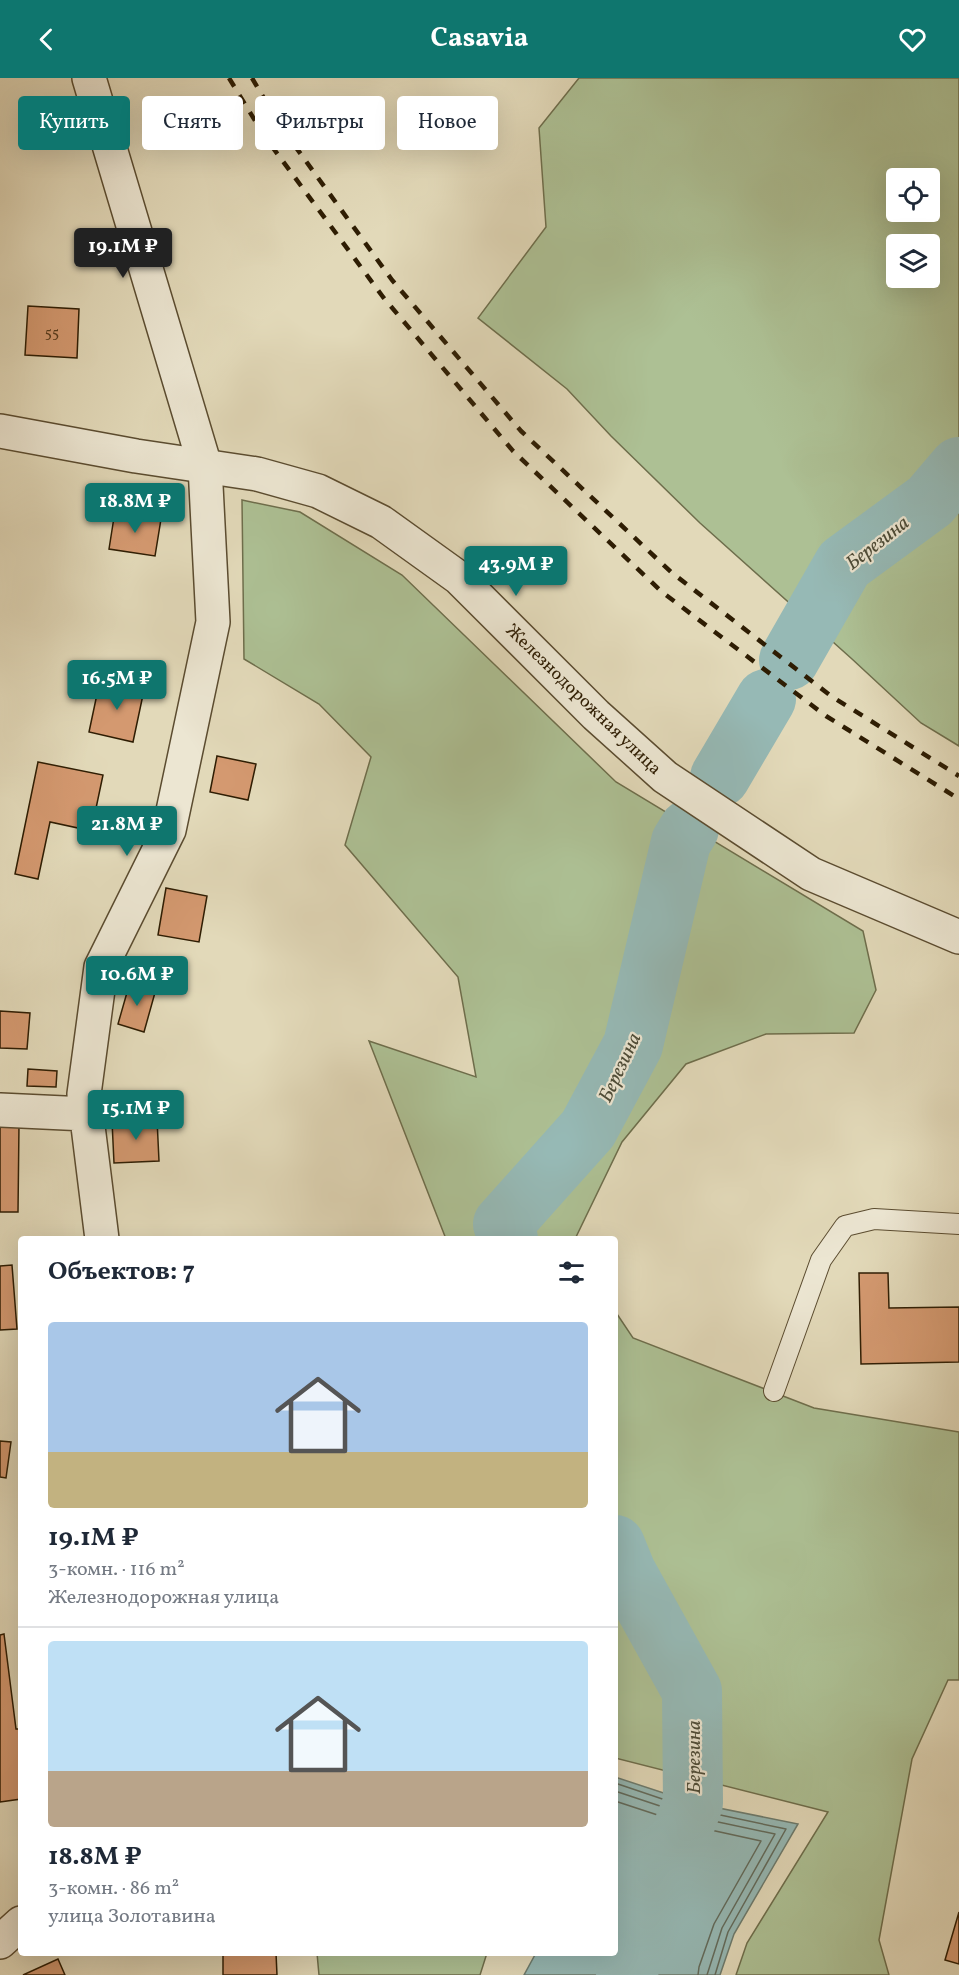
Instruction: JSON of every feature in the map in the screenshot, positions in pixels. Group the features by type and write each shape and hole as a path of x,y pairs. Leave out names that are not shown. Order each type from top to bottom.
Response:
{"street":[{"path":"89,78 205,466 213,622 169,830 101,967 84,1094 102,1236"},
{"name":"Железнодорожная улица","path":"0,431 136,456 257,474 318,490 381,522 459,578 597,715 665,777 811,874 959,937"},
{"path":"0,1110 86,1114"},
{"path":"0,1942 18,1926"}],"lane":[{"path":"774,1390 821,1260 845,1226 874,1219 959,1224"}],"green space":[{"path":"579,78 959,78 959,746 921,723 700,523 611,436 567,389 478,318 546,227 539,128"},
{"path":"242,500 300,512 402,575 616,782 863,931 876,990 854,1033 766,1034 686,1064 622,1142 576,1236 445,1236 369,1041 476,1077 458,977 345,845 371,757 319,704 244,659"},
{"path":"618,1316 633,1338 814,1408 959,1432 959,1680 948,1680 912,1759 879,1940 889,1975 736,1975 747,1943 828,1812 618,1759"},
{"path":"317,1956 486,1956 480,1975 319,1975"}],"water":[{"path":"618,1778 694,1803 798,1824 734,1934 720,1975 524,1975 534,1956 618,1956"}],"building":[{"path":"28,306 79,309 77,358 25,355"},
{"path":"115,511 161,519 155,556 109,549"},
{"path":"100,680 144,690 133,742 89,732"},
{"path":"217,756 256,764 248,800 210,792"},
{"path":"38,762 103,775 95,813 142,823 138,841 50,822 38,879 15,874"},
{"path":"166,888 207,896 199,942 158,935"},
{"path":"130,982 156,989 144,1032 118,1024"},
{"path":"0,1011 30,1013 27,1049 0,1048"},
{"path":"28,1069 57,1071 56,1087 27,1086"},
{"path":"157,1119 159,1161 114,1163 112,1121"},
{"path":"0,1124 19,1125 18,1212 0,1212"},
{"path":"12,1265 17,1329 0,1330 0,1266"},
{"path":"859,1273 888,1273 889,1308 959,1307 959,1362 861,1364"},
{"path":"0,1441 11,1442 6,1478 0,1477"},
{"path":"4,1634 16,1729 18,1729 18,1799 0,1802 0,1635"},
{"path":"959,1912 959,1964 945,1960"},
{"path":"223,1956 276,1956 277,1975 223,1975"},
{"path":"58,1959 65,1975 23,1975"}],"waterway":[{"name":"Березина","path":"789,660 844,564 930,501 959,467"},
{"name":"Березина","path":"720,777 766,699"},
{"name":"Березина","path":"507,1236 503,1224 588,1129 633,1045 681,842 689,829"},
{"name":"Березина","path":"618,1552 626,1572 692,1691 693,1803 626,1975"}],"railway":[{"path":"229,78 265,137 383,297 513,451 662,592 826,716 959,799"},
{"path":"252,78 279,124 392,280 521,431 671,572 831,696 959,776"}]}
